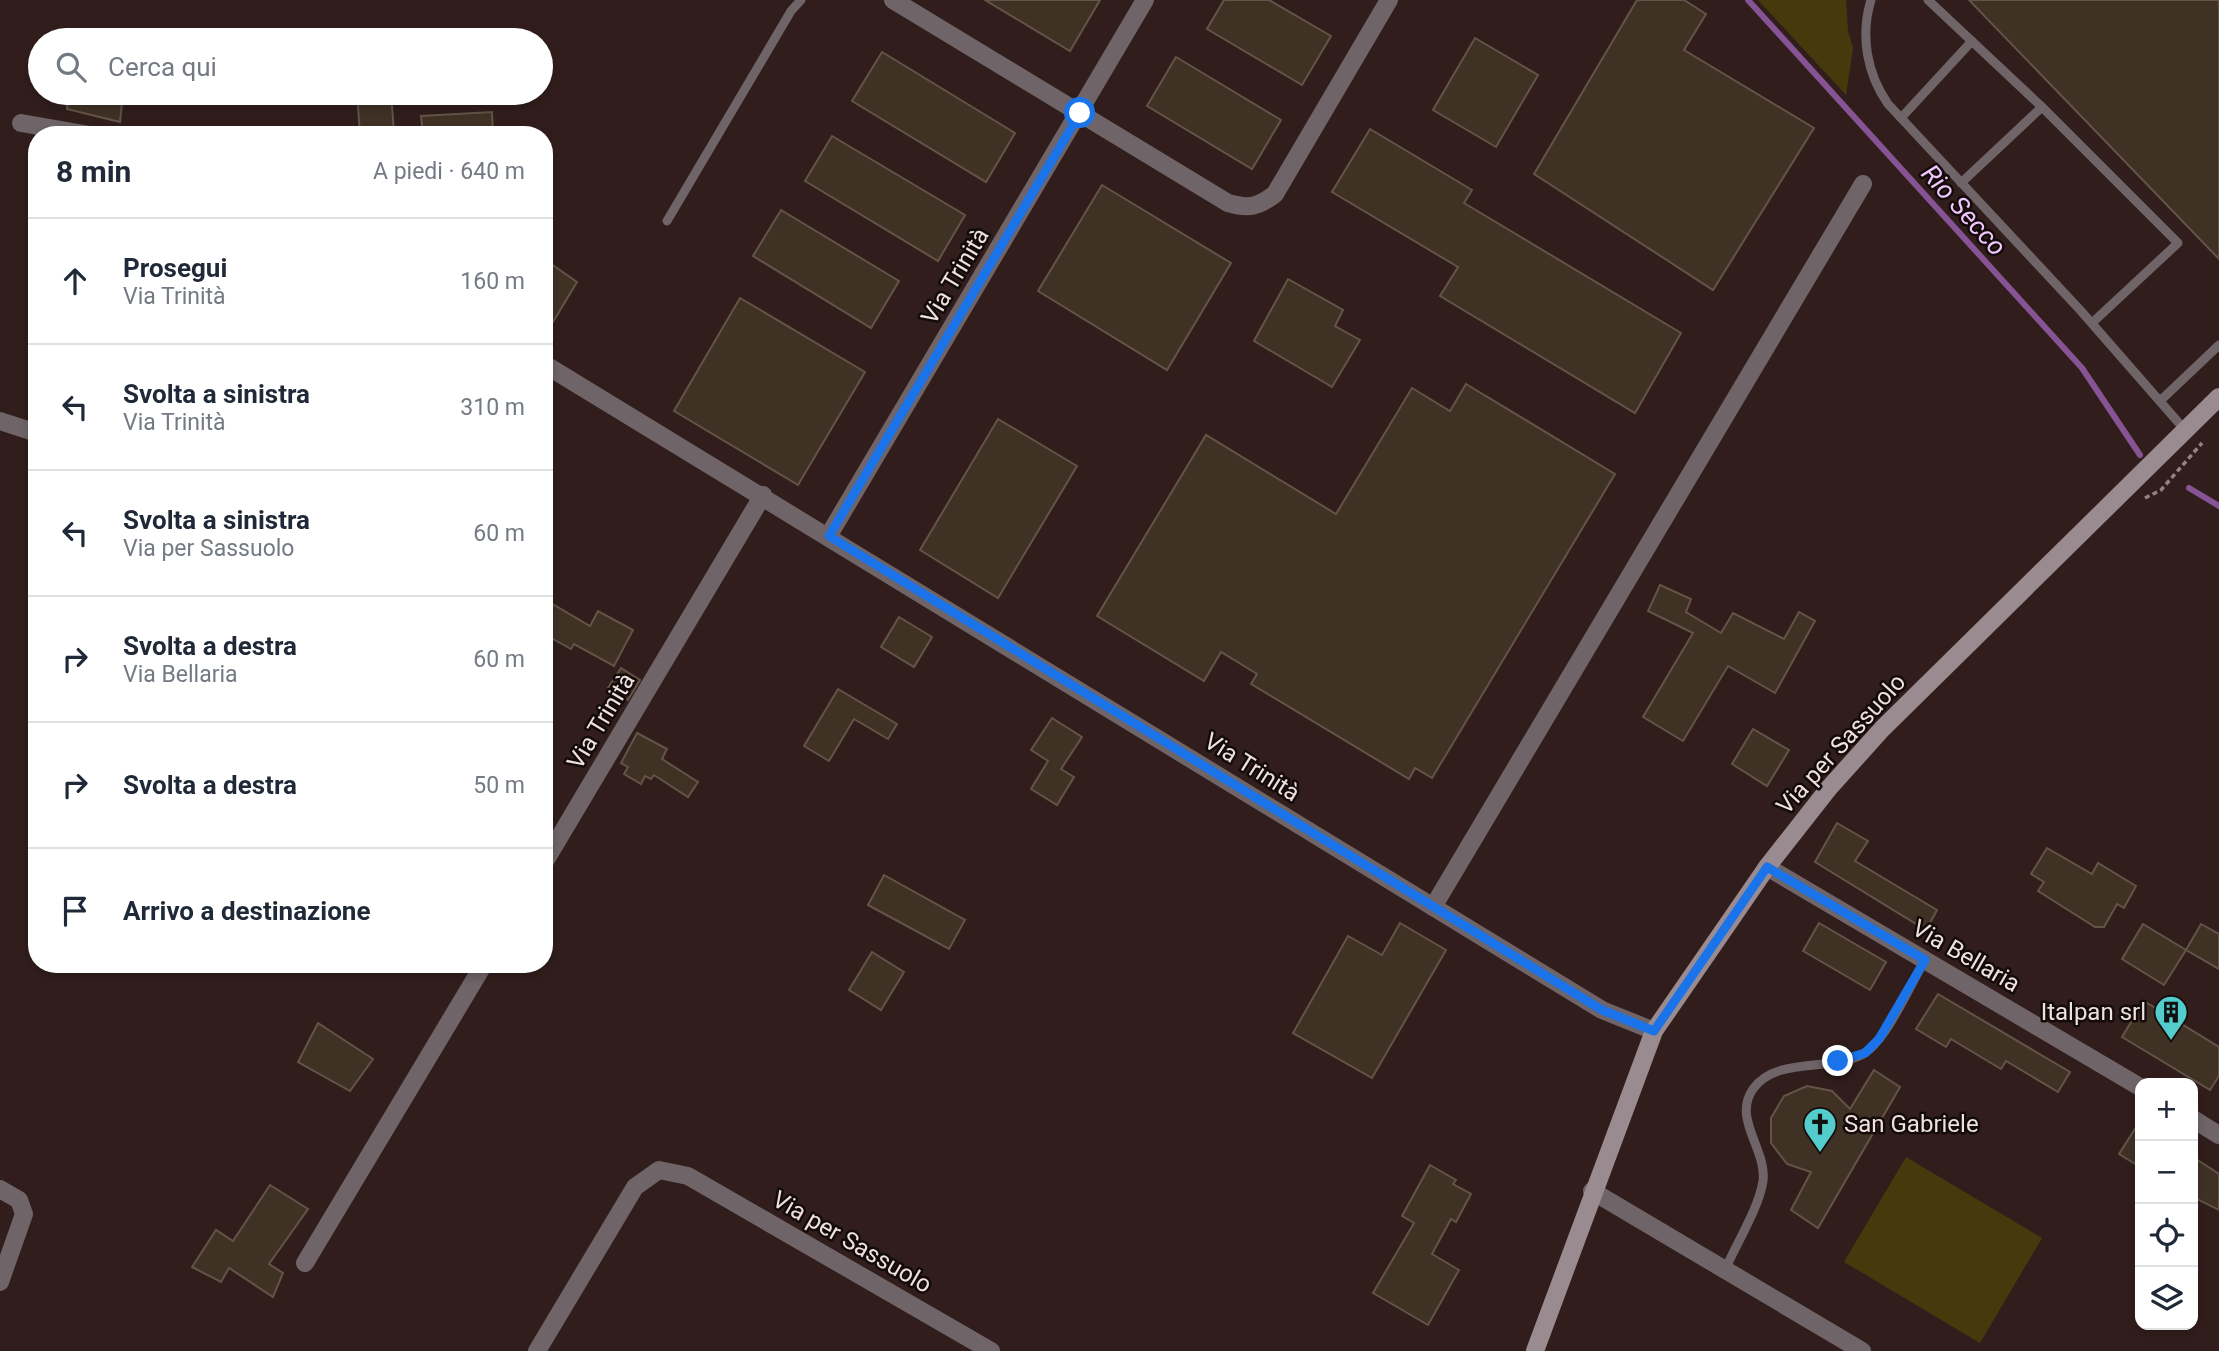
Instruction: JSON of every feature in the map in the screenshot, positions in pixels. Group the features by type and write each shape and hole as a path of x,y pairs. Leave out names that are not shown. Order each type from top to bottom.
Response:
{"main road":[{"name":"Via per Sassuolo","path":"1535,1351 1592,1191 1654,1031 1767,867 1829,788 1882,729 2219,397"}],"street":[{"path":"893,0 1228,203 1245,208 1261,205 1275,194 1389,0"},
{"name":"Via Trinità","path":"829,536 1145,0"},
{"path":"21,123 38,126"},
{"path":"1433,907 1863,184"},
{"name":"Via Trinità","path":"553,368 1602,1010 1654,1031"},
{"path":"0,421 28,430"},
{"name":"Via Trinità","path":"553,848 763,495"},
{"name":"Via Bellaria","path":"1767,867 2135,1084"},
{"path":"306,1263 479,973"},
{"path":"2198,1122 2219,1135"},
{"name":"Via per Sassuolo","path":"537,1351 635,1187 659,1170 688,1176 991,1351"},
{"path":"0,1189 19,1200 24,1214 0,1282"},
{"path":"1592,1191 1862,1351"}],"lane":[{"path":"667,221 791,11 801,0"},
{"path":"1871,0 1865,18 1867,54 1876,86 1901,118 2092,323 2185,430"},
{"path":"1928,0 2042,107 2179,243 2092,323"},
{"path":"1901,118 1972,41"},
{"path":"1961,183 2042,107"},
{"path":"2160,401 2219,345"},
{"path":"1725,1270 1763,1180 1746,1116 1746,1104 1753,1089 1771,1075 1785,1070 1838,1061 1865,1053 1879,1039 1925,960"}],"shaded area":[{"path":"1758,0 1846,0 1848,31 1853,48 1846,95"},
{"path":"1906,1157 2042,1238 1980,1343 1844,1262"}],"building":[{"path":"985,0 1100,0 1070,51"},
{"path":"1224,0 1269,0 1331,36 1302,85 1207,29"},
{"path":"1637,0 1684,0 1706,14 1684,50 1814,128 1713,290 1534,174"},
{"path":"1969,0 2219,0 2219,259"},
{"path":"1475,38 1538,75 1496,147 1433,110"},
{"path":"882,52 1015,133 986,182 852,101"},
{"path":"1176,57 1281,120 1252,169 1147,106"},
{"path":"68,105 122,105 120,122 67,109"},
{"path":"358,105 392,105 394,126 359,126"},
{"path":"492,112 493,126 422,126 421,116"},
{"path":"1370,129 1472,190 1464,203 1681,333 1635,413 1440,296 1458,267 1332,192"},
{"path":"832,136 965,215 938,261 805,181"},
{"path":"1102,185 1231,263 1167,370 1038,291"},
{"path":"781,210 899,281 871,328 753,256"},
{"path":"553,265 577,282 553,322"},
{"path":"1288,279 1343,310 1335,326 1360,340 1332,387 1254,341"},
{"path":"740,298 865,372 798,485 674,411"},
{"path":"1466,384 1615,474 1432,778 1415,768 1409,779 1251,684 1257,674 1221,652 1204,681 1097,616 1206,435 1336,514 1412,388 1450,411"},
{"path":"998,419 1077,466 998,598 920,550"},
{"path":"1660,585 1691,599 1686,612 1721,633 1733,613 1784,639 1799,612 1815,621 1775,693 1728,666 1683,741 1643,717 1693,633 1648,611"},
{"path":"553,604 590,626 598,611 633,630 614,666 574,644 571,649 553,639"},
{"path":"899,617 932,637 914,667 881,647"},
{"path":"621,668 640,680 628,700 608,688"},
{"path":"838,689 897,724 888,739 854,719 829,761 804,746"},
{"path":"1052,718 1082,737 1061,769 1074,777 1057,805 1031,789 1048,761 1031,750"},
{"path":"1753,729 1789,750 1767,786 1732,764"},
{"path":"637,733 667,749 662,759 698,782 688,797 654,775 651,779 645,776 641,784 624,774 628,767 621,763"},
{"path":"1837,823 1868,841 1855,861 1937,910 1926,930 1815,862"},
{"path":"2047,848 2092,874 2098,863 2136,886 2124,908 2117,904 2104,927 2095,927 2038,891 2044,882 2031,874"},
{"path":"884,875 965,920 949,949 868,905"},
{"path":"1400,923 1446,950 1372,1078 1293,1033 1348,936 1382,955"},
{"path":"1819,923 1886,962 1870,990 1803,951"},
{"path":"2143,924 2186,950 2164,985 2122,959"},
{"path":"2201,924 2219,934 2219,969 2186,950"},
{"path":"872,952 904,972 881,1010 849,990"},
{"path":"1938,994 2070,1072 2058,1092 2006,1061 2001,1069 1951,1039 1946,1047 1916,1029"},
{"name":"Italpan srl","path":"2144,1001 2219,1047 2219,1076 2210,1090 2198,1083 2198,1078 2190,1078 2122,1037"},
{"path":"318,1023 373,1059 350,1091 298,1062"},
{"name":"San Gabriele","path":"1874,1070 1900,1087 1818,1228 1791,1210 1811,1172 1787,1164 1771,1143 1771,1118 1784,1096 1807,1086 1832,1091 1850,1109"},
{"path":"2135,1129 2135,1164 2119,1154"},
{"path":"2198,1160 2219,1174 2219,1210 2198,1200"},
{"path":"1430,1165 1456,1180 1453,1184 1471,1194 1456,1222 1451,1219 1432,1254 1459,1270 1428,1325 1373,1293 1414,1223 1402,1216"},
{"path":"270,1185 308,1209 269,1264 283,1273 273,1297 229,1268 221,1282 192,1267 216,1230 233,1241"}],"waterway":[{"name":"Rio Secco","path":"1748,0 2082,368 2140,455"},
{"name":"Rio Secco","path":"2189,488 2219,506"}],"place":[{"name":"Italpan srl","path":"2171,1042"},
{"name":"San Gabriele","path":"1820,1154"}],"route":[{"path":"1080,113 829,536 1602,1010 1654,1031 1767,867 1925,960 1879,1039 1865,1053 1838,1061"}]}
